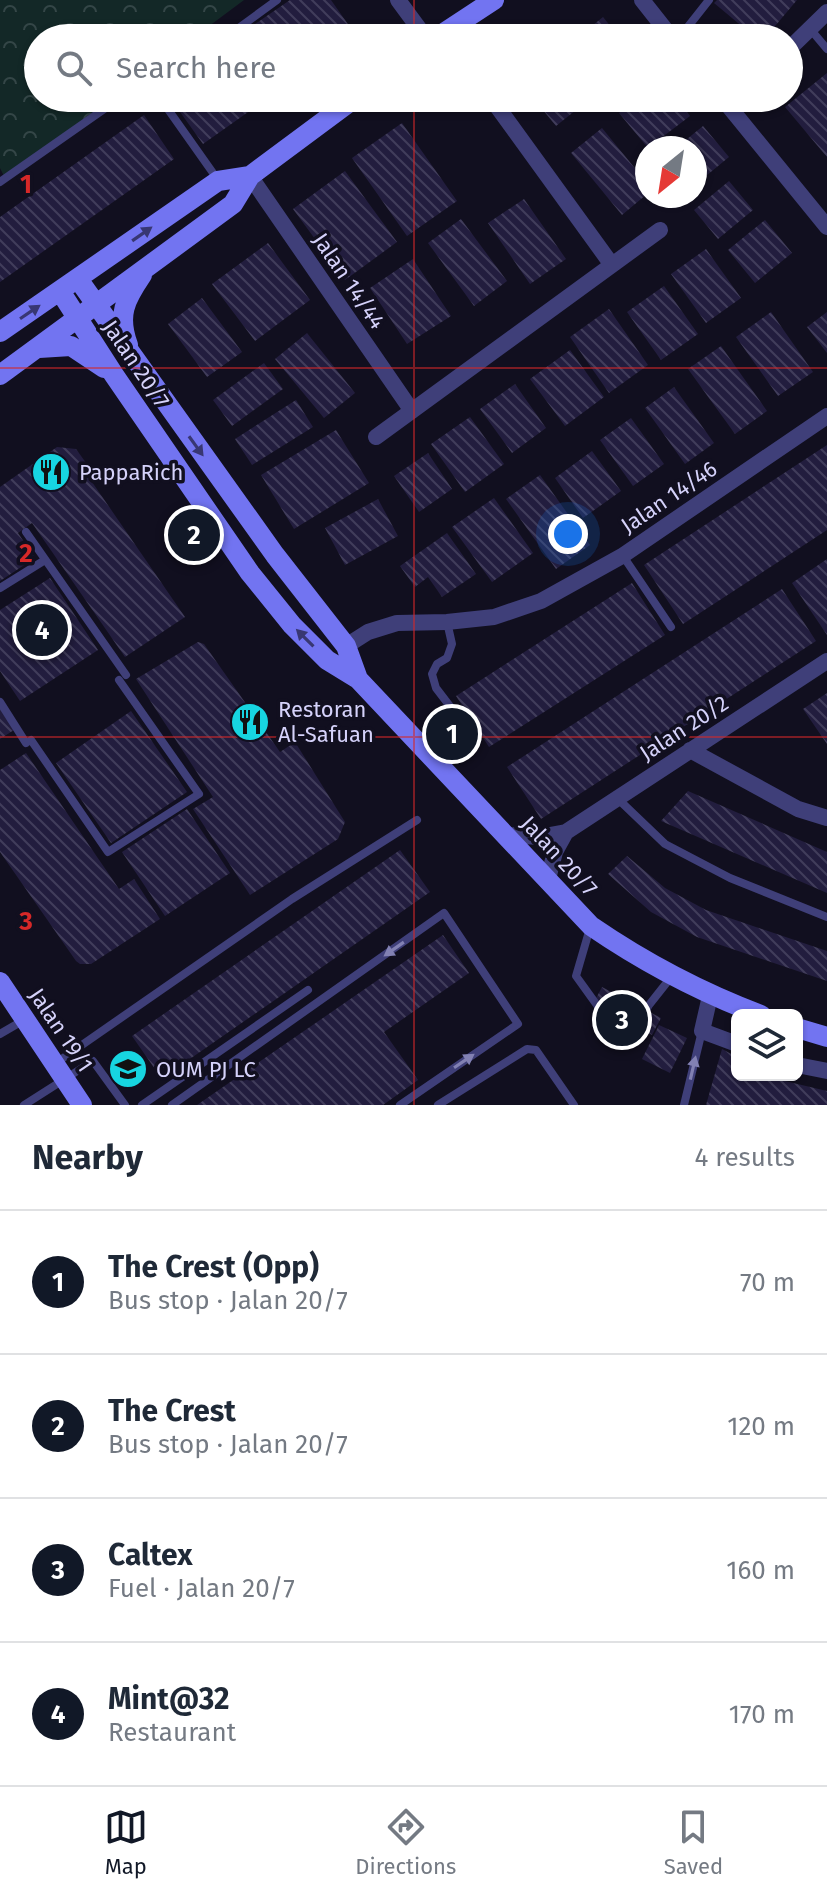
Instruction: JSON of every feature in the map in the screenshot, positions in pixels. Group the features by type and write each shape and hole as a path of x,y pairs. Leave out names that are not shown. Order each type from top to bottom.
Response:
{"street":[{"path":"398,0 424,24"},
{"path":"458,24 494,0"},
{"path":"642,0 661,24"},
{"path":"803,37 827,12"},
{"path":"0,375 233,204 250,176 336,112"},
{"path":"501,112 612,265"},
{"path":"736,112 827,227"},
{"path":"0,332 218,181 250,176"},
{"name":"Jalan 14/44","path":"250,176 412,411"},
{"path":"376,437 660,230"},
{"path":"134,360 122,327 123,315 131,291 149,265"},
{"name":"Jalan 20/7","path":"78,279 275,555 346,646 358,679"},
{"name":"Jalan 20/7","path":"60,291 114,375 261,587 292,625 327,660 358,679 591,926 672,976 710,996 745,1009"},
{"path":"36,349 71,346 114,375"},
{"name":"Jalan 14/46","path":"346,646 368,632 397,623 494,617 541,601 622,556 827,416"},
{"name":"Jalan 20/2","path":"507,835 539,837 566,832 827,661"},
{"path":"690,750 798,809 827,818"},
{"path":"548,879 555,852 566,832"},
{"name":"Jalan 19/1","path":"0,982 82,1105"},
{"path":"710,996 702,1031 731,1042"},
{"path":"803,1030 827,1037"},
{"path":"803,1066 827,1071"}],"lane":[{"path":"244,24 277,0"},
{"path":"690,24 709,0"},
{"path":"811,30 827,49"},
{"path":"0,181 100,112"},
{"path":"170,112 218,181"},
{"path":"0,702 108,852 199,794 26,532"},
{"path":"622,556 671,627"},
{"path":"0,588 45,560"},
{"path":"447,622 452,644 447,658 437,664 432,674 436,688 472,735"},
{"path":"617,798 665,844 730,878 827,917"},
{"path":"24,1105 60,1071 292,899 417,820"},
{"path":"172,1105 444,913 518,1024 400,1105"},
{"path":"591,926 576,976 607,1019 633,1033 649,1005 672,976"},
{"path":"142,1105 308,990"},
{"path":"0,1034 25,1019"},
{"path":"684,1105 702,1031"},
{"path":"438,1105 527,1049 536,1050 574,1105"},
{"path":"60,1071 93,1061 125,1105"}],"green space":[{"path":"0,0 244,0 212,24 24,24 24,112 93,112 5,178 0,168"}],"building":[{"path":"290,0 331,0 348,24 255,24"},
{"path":"717,0 797,0 777,24 739,24 714,3"},
{"path":"603,17 609,24 594,24"},
{"path":"827,73 827,157 789,112 803,112 803,92"},
{"path":"180,112 248,112 203,144"},
{"path":"544,112 574,112 556,126"},
{"path":"620,112 687,112 690,116 664,136 638,136"},
{"path":"144,115 174,159 0,282 0,217"},
{"path":"402,123 457,201 407,236 352,158"},
{"path":"703,126 729,157 707,175 707,136 691,136"},
{"path":"602,128 635,168 635,204 622,215 571,153"},
{"path":"345,171 397,242 345,280 293,209"},
{"path":"729,181 753,210 718,239 694,210 707,208 707,199"},
{"path":"524,199 566,259 530,284 488,223"},
{"path":"461,219 507,281 474,306 428,243"},
{"path":"765,220 792,253 755,283 728,250"},
{"path":"268,243 310,300 255,341 212,284"},
{"path":"706,249 741,298 706,323 671,274"},
{"path":"413,259 451,316 407,344 370,288"},
{"path":"664,286 698,334 661,360 627,312"},
{"path":"202,298 242,352 207,377 168,324"},
{"path":"609,309 648,365 609,393 570,337"},
{"path":"771,312 813,372 778,396 736,337"},
{"path":"827,312 827,353 807,327"},
{"path":"307,333 355,393 324,418 275,359"},
{"path":"721,346 767,411 735,434 688,369"},
{"path":"570,350 604,397 565,426 530,379"},
{"path":"264,363 283,389 232,426 213,400"},
{"path":"515,384 546,428 512,453 480,409"},
{"path":"674,387 714,443 685,464 645,408"},
{"path":"296,400 313,427 252,465 235,439"},
{"path":"470,417 504,464 465,492 431,444"},
{"path":"631,418 664,464 633,486 600,440"},
{"path":"336,430 369,483 294,529 261,475"},
{"path":"827,445 827,530 683,624 644,565"},
{"path":"57,447 76,449 97,478 92,482 185,617 125,657 32,523 18,533 35,558 0,581 0,487"},
{"path":"592,451 621,491 583,518 555,478"},
{"path":"428,453 452,489 419,512 394,476"},
{"path":"540,475 590,545 556,569 506,499"},
{"path":"494,498 533,553 492,582 452,527"},
{"path":"378,499 398,536 345,565 325,528"},
{"path":"447,533 476,574 442,597 428,577 415,587 400,566"},
{"path":"827,559 827,635 792,583"},
{"path":"50,578 98,650 20,701 0,671 0,610"},
{"path":"632,583 665,635 489,747 456,696"},
{"path":"782,589 816,641 541,819 507,767"},
{"path":"198,642 204,644 280,752 295,742 345,822 338,839 250,895 193,809 213,797 136,679"},
{"path":"827,693 827,744 803,709"},
{"path":"0,709 14,730 0,739"},
{"path":"131,711 187,792 111,843 56,763"},
{"path":"26,753 119,889 134,879 160,919 91,964 76,961 0,852 0,770"},
{"path":"688,791 827,852 827,893 661,821"},
{"path":"187,809 230,873 165,916 122,852"},
{"path":"400,850 430,892 174,1070 170,1064 157,1072 132,1036"},
{"path":"627,856 665,888 706,910 827,951 827,981 697,937 651,912 608,874"},
{"path":"443,935 469,973 384,1032 418,1080 383,1105 197,1105"},
{"path":"602,987 661,1018 652,1035 593,1004"},
{"path":"659,1025 687,1038 670,1073 642,1059"},
{"path":"722,1049 731,1054 731,1081 785,1081 827,1091 827,1105 706,1105"}],"place":[{"name":"PappaRich","path":"51,472"},
{"name":"The Crest","path":"194,535"},
{"name":"Mint@32","path":"42,630"},
{"name":"Restoran Al-Safuan","path":"250,722"},
{"name":"The Crest (Opp)","path":"452,734"},
{"name":"Caltex","path":"622,1020"},
{"name":"OUM PJ LC","path":"128,1069"}]}
